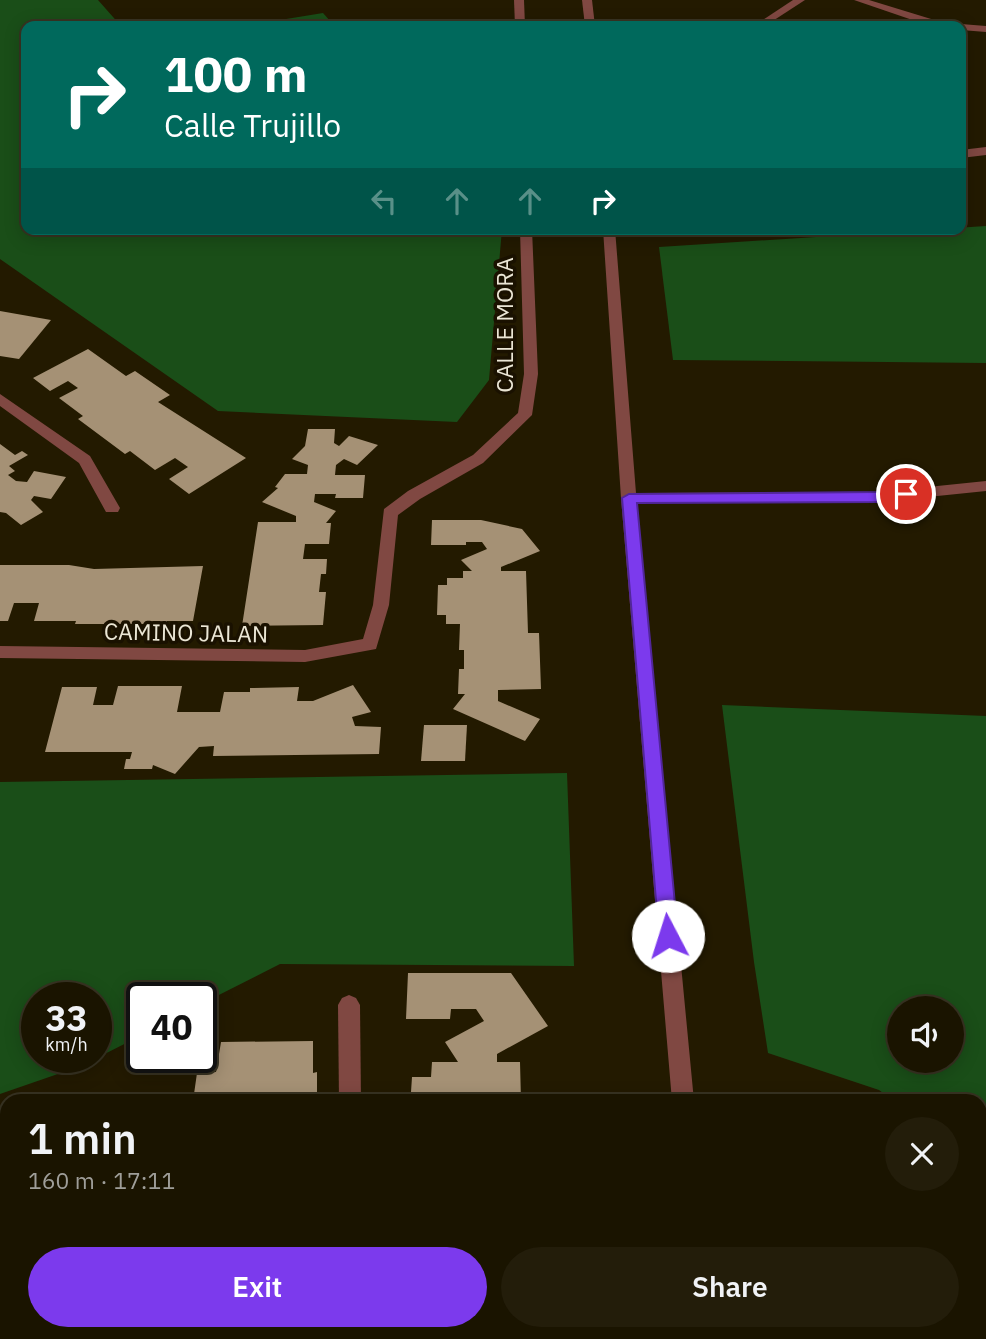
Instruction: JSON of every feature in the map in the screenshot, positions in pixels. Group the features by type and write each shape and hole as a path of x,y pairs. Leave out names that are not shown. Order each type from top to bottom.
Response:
{"street":[{"path":"519,0 520,21"},
{"path":"587,0 589,21"},
{"path":"766,21 800,0"},
{"path":"859,0 925,21"},
{"path":"966,27 986,29"},
{"path":"966,153 986,151"},
{"name":"CALLE MORA","path":"370,644 381,605 390,513 414,495 478,459 524,415 531,374 526,235"},
{"path":"609,235 629,498 682,1094"},
{"path":"0,399 85,460 113,508"},
{"path":"629,498 879,497 986,486"},
{"name":"CAMINO JALAN","path":"0,652 305,656 370,644"},
{"path":"349,1005 350,1094"}],"green space":[{"path":"0,0 98,0 117,21 21,21 21,235 501,235 489,380 457,422 218,411 0,259"},
{"path":"323,13 330,21 274,21"},
{"path":"986,226 986,363 673,360 659,247 846,235 966,235 966,227"},
{"path":"722,705 986,716 986,1094 884,1094 768,1053"},
{"path":"567,773 574,966 280,964 217,996 217,982 126,982 126,1043 112,1050 112,982 21,982 21,1073 61,1073 0,1094 0,782"}],"building":[{"path":"0,311 51,320 19,359 0,356"},
{"path":"88,349 126,376 135,371 170,395 158,402 246,458 189,494 169,479 188,467 175,458 155,470 130,451 125,454 78,419 83,416 59,398 78,388 68,381 50,391 33,378"},
{"path":"308,429 335,429 334,443 339,446 349,436 378,445 357,465 344,459 336,465 335,475 365,475 363,498 335,498 336,494 315,494 314,502 336,511 326,523 331,523 329,544 305,544 303,559 327,559 326,574 321,574 319,592 326,592 323,625 242,626 258,522 296,522 296,516 262,502 278,488 275,487 285,474 307,474 308,465 292,459 305,446"},
{"path":"0,444 15,455 22,451 28,455 9,466 15,471 8,475 16,481 27,482 34,471 66,477 51,499 34,496 31,500 43,512 21,525 6,513 0,512"},
{"path":"432,520 481,520 522,529 540,551 501,567 501,571 526,571 528,633 539,633 541,689 498,690 498,701 540,719 525,741 453,709 465,694 458,694 459,669 464,669 464,650 459,650 460,624 446,624 446,615 437,615 438,585 447,585 447,578 463,578 463,571 472,571 461,560 487,549 482,542 431,545"},
{"path":"0,565 69,565 94,569 203,566 193,621 167,621 167,624 75,624 76,621 34,621 39,603 14,603 8,621 0,621"},
{"path":"353,685 371,712 352,717 355,726 381,727 379,754 213,756 214,746 199,747 175,774 153,765 152,769 124,769 126,759 130,759 132,752 45,752 62,687 97,687 93,705 113,705 118,686 182,686 177,712 220,712 224,692 250,692 250,688 299,687 297,701 313,701"},
{"path":"424,725 467,725 465,761 421,761"},
{"path":"408,973 511,973 548,1026 497,1054 497,1062 520,1062 521,1094 426,1094 411,1092 412,1077 431,1077 432,1062 458,1062 445,1042 484,1021 476,1009 451,1009 450,1019 406,1019"},
{"path":"313,1041 313,1073 317,1072 317,1094 194,1094 197,1073 217,1073 221,1042"}],"route":[{"path":"668,936 629,498 879,497 906,494"}]}
